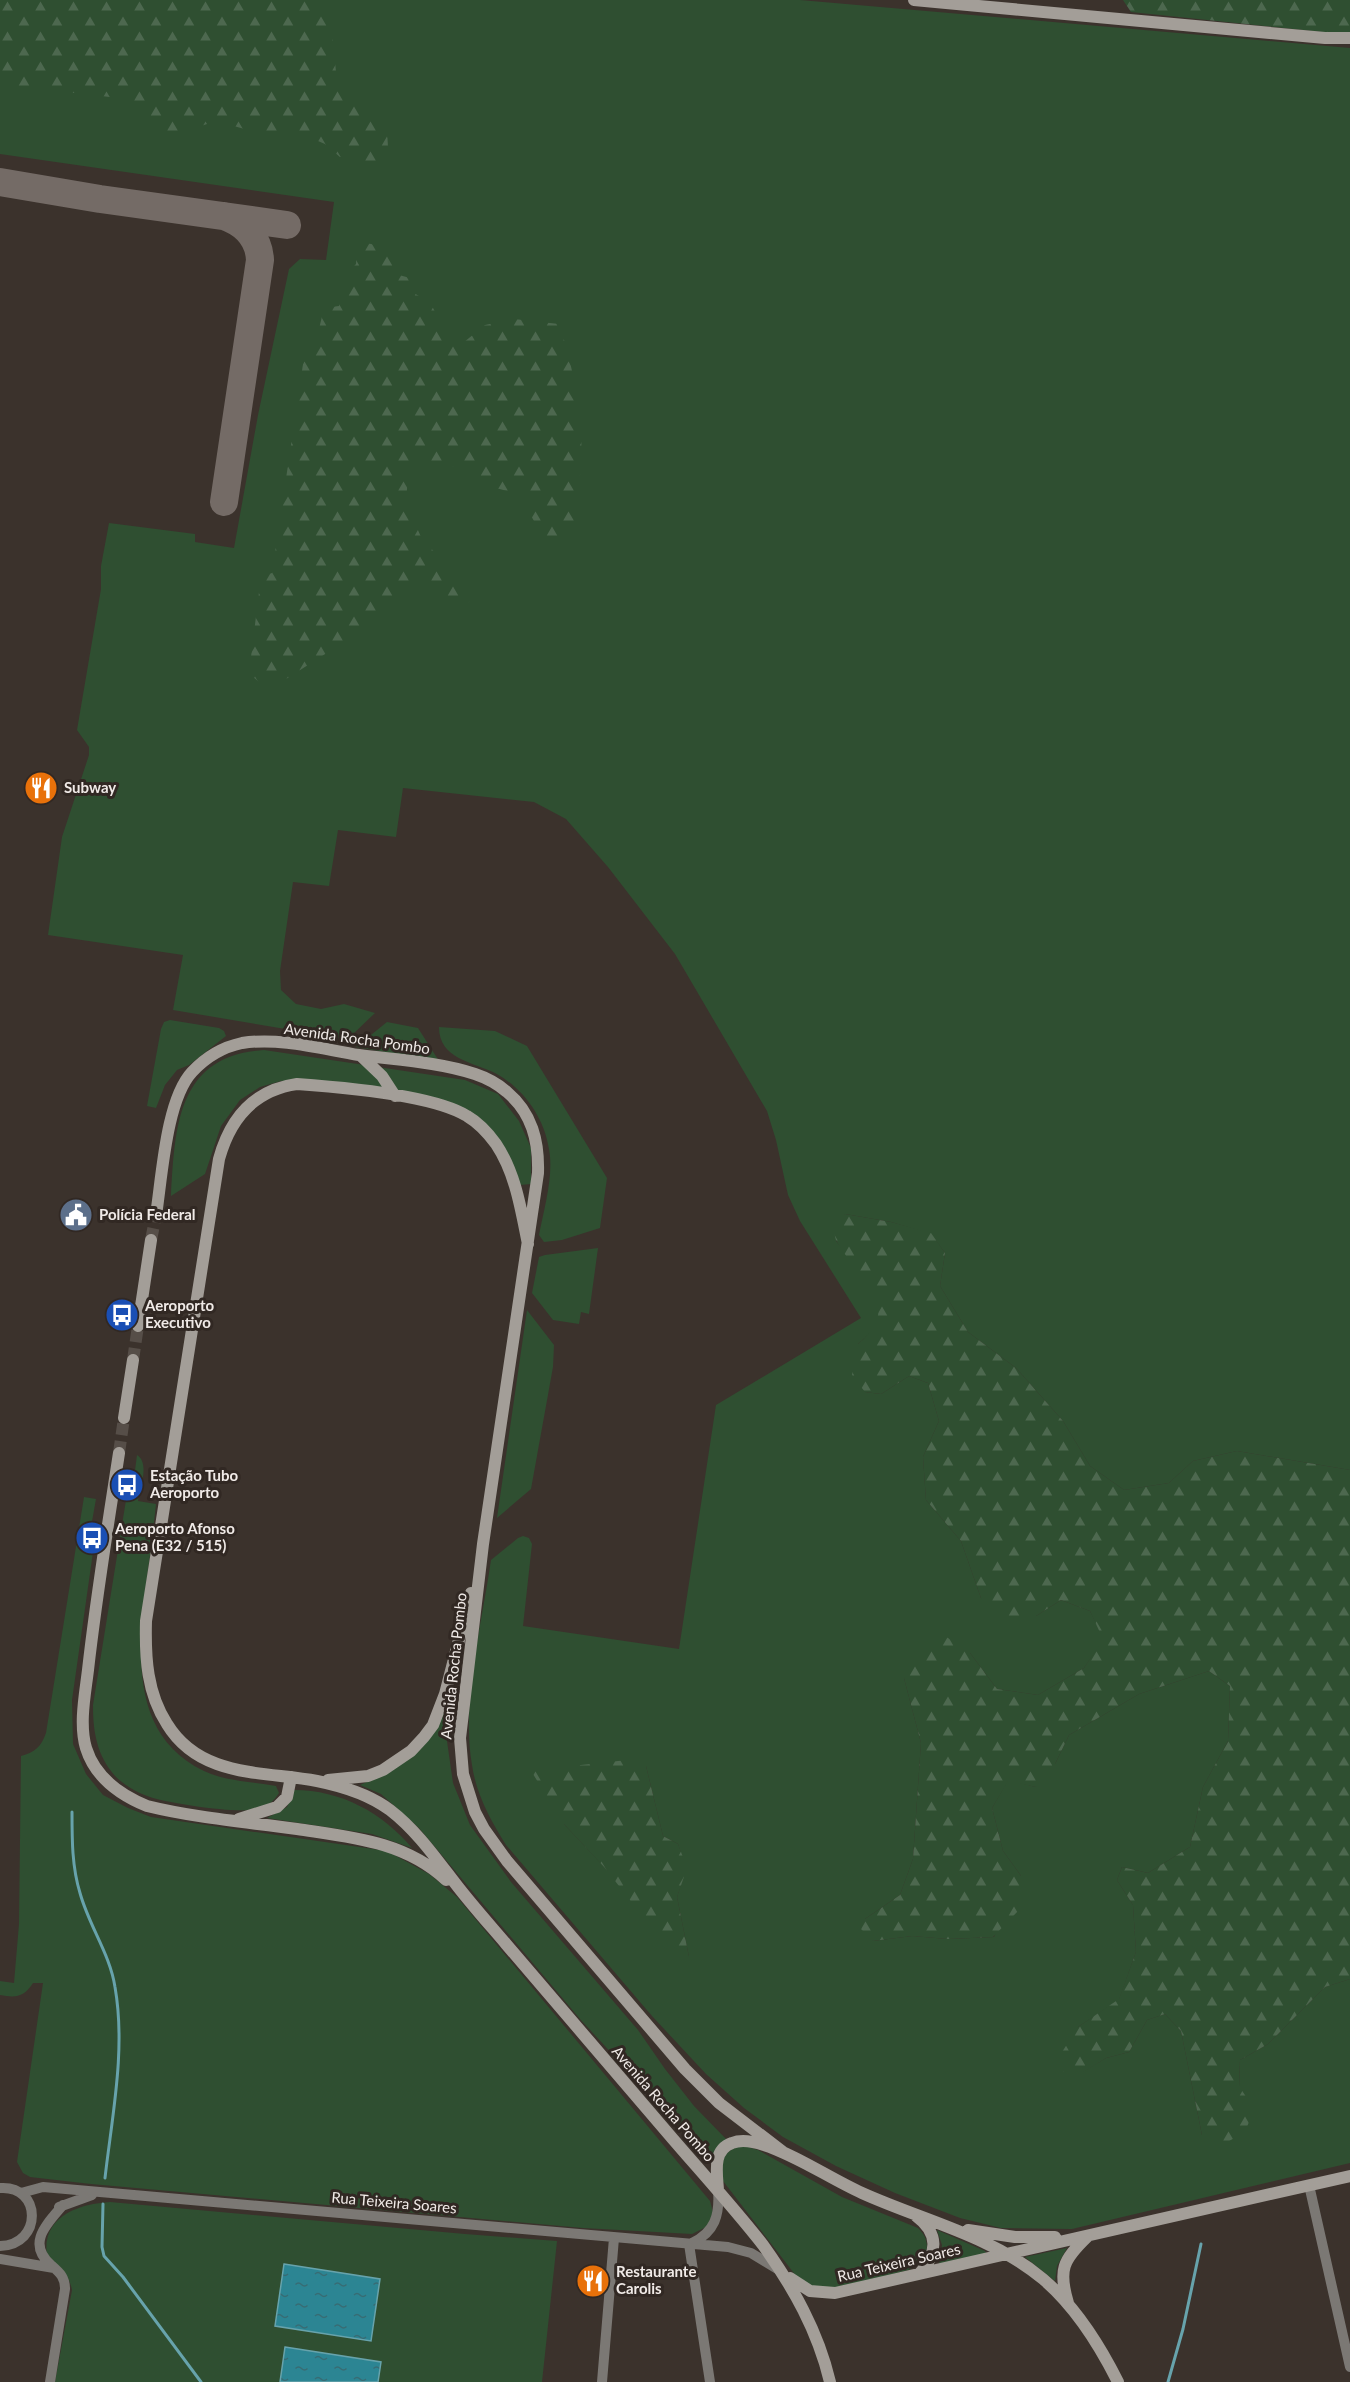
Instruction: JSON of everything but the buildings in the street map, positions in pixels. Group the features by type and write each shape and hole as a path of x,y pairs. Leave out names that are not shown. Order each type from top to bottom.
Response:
{"main road":[{"path":"914,0 1015,4 1325,38 1350,38"},
{"name":"Avenida Rocha Pombo","path":"156,1215 172,1108 180,1088 191,1072 205,1060 232,1046 254,1042 284,1043 475,1074 490,1080 520,1104 529,1118 539,1153 538,1173 483,1544 460,1738 463,1774 475,1812 507,1861 685,2069 719,2103 783,2152"},
{"path":"360,1055 382,1076 395,1096"},
{"name":"Avenida Rocha Pombo","path":"528,1244 510,1171 496,1145 477,1123 454,1110 395,1096 312,1085 284,1086 270,1091 249,1104 230,1128 224,1142 215,1180 146,1621 147,1671 162,1716 184,1746 197,1755 222,1767 318,1781 352,1790 389,1810 422,1841 471,1903 718,2190 782,2271"},
{"path":"138,1326 152,1240"},
{"path":"124,1418 133,1360"},
{"name":"Avenida Rocha Pombo","path":"119,1453 92,1632 83,1714 86,1748 94,1766 118,1792 133,1800 164,1810 352,1837 384,1845 422,1861 471,1903"},
{"path":"318,1781 356,1779 383,1770 411,1751 433,1725 445,1694 483,1544"},
{"path":"235,1821 277,1807 287,1797 291,1777"},
{"path":"718,2190 716,2163 718,2156 727,2145 747,2141 783,2152 862,2193 912,2214 950,2226 1007,2254 1044,2280 1068,2304 1093,2338 1118,2382"},
{"name":"Rua Teixeira Soares","path":"782,2271 810,2291 828,2293 1350,2176"},
{"path":"912,2214 928,2228 934,2245 931,2260 920,2273"},
{"name":"Rua Teixeira Soares","path":"950,2226 1015,2237 1089,2235"},
{"path":"1068,2304 1062,2269 1067,2258 1089,2235"},
{"path":"782,2271 814,2333 830,2382"}],"street":[{"path":"1309,2185 1350,2367"},
{"name":"Rua Teixeira Soares","path":"21,2193 44,2187 689,2244 740,2250 763,2259 782,2271"},
{"path":"0,2188 21,2193 32,2211 29,2230"},
{"path":"710,2382 689,2244 710,2232 717,2220 720,2208 718,2190"},
{"name":"Rua Teixeira Soares","path":"3,2247 24,2237 52,2211 98,2193"},
{"path":"50,2382 65,2281 60,2272 42,2256 39,2248 40,2237 45,2226 63,2205"},
{"path":"602,2382 614,2238"},
{"path":"0,2259 54,2268"}],"green space":[{"path":"0,0 800,0 1350,48 1350,1470 1237,1451 1193,1461 1169,1483 1124,1490 1090,1466 1063,1421 1016,1368 968,1332 940,1286 945,1253 931,1234 891,1222 845,1214 836,1241 870,1285 879,1304 880,1313 877,1323 858,1344 865,1392 881,1394 909,1376 928,1383 939,1421 923,1457 926,1500 961,1541 981,1598 1036,1616 1061,1600 1090,1611 1104,1639 1084,1668 1038,1695 997,1689 970,1653 904,1678 921,1743 913,1859 900,1895 865,1919 873,1941 912,1936 948,1939 994,1937 1021,1876 1003,1851 992,1808 1008,1780 1036,1787 1055,1764 1069,1735 1139,1694 1209,1671 1230,1686 1228,1741 1203,1787 1190,1847 1148,1873 1122,1867 1117,1880 1133,1905 1136,1952 1119,2000 1078,2027 1077,2075 1106,2058 1129,2052 1147,2020 1165,2014 1181,2031 1202,2135 1239,2086 1240,2060 1268,2044 1325,1987 1350,1979 1350,2163 1072,2229 1001,2228 960,2218 895,2193 836,2166 783,2137 744,2108 706,2074 652,2016 506,1845 490,1817 477,1786 469,1741 474,1663 491,1560 518,1538 523,1536 529,1538 532,1544 523,1626 679,1649 716,1405 861,1318 800,1221 788,1195 767,1111 675,954 608,867 566,819 534,802 403,788 396,837 338,830 329,886 293,882 280,971 281,990 296,1004 321,1009 344,1004 375,1013 345,1039 173,1010 183,955 48,935 62,837 89,755 89,747 77,730 101,589 101,566 109,523 195,534 195,542 234,548 258,415 289,269 300,259 326,260 334,202 0,154","holes":["646,1766 663,1836 678,1844 686,1868 677,1897 689,1957 564,1824"]},
{"path":"0,0 329,0 336,72 387,131 389,163 372,173 357,154 340,157 325,144 297,132 277,138 216,121 171,136 144,112 110,97 22,87 0,90 0,10 2,8"},
{"path":"1123,0 1350,0 1350,35 1131,12"},
{"path":"366,243 387,244 391,249 399,275 410,278 414,293 432,306 438,328 458,347 485,325 514,319 559,324 572,373 581,427 576,538 544,539 519,494 477,483 455,467 425,460 408,475 406,503 421,537 474,597 459,611 426,579 394,595 386,615 283,681 261,684 249,673 261,576 272,573 303,364 319,329 324,308 339,306 348,277 356,264 357,248"},
{"path":"170,1020 219,1028 226,1036 189,1065 177,1070 165,1085 156,1108 147,1106 161,1029 164,1022"},
{"path":"387,1022 418,1028 439,1061 356,1047"},
{"path":"439,1027 495,1031 527,1046 607,1178 600,1228 562,1240 544,1242 539,1235 548,1192 550,1159 546,1137 537,1115 523,1095 505,1079 451,1053 441,1038"},
{"path":"264,1050 465,1080 498,1094 519,1121 531,1148 531,1184 520,1185 468,1110 312,1081 281,1081 260,1087 240,1100 221,1126 205,1174 171,1196 179,1121 186,1099 197,1080 213,1065 235,1055"},
{"path":"845,1214 891,1222 931,1233 945,1253 940,1286 968,1332 1016,1368 1063,1421 1090,1466 1124,1490 1169,1483 1193,1461 1237,1451 1350,1470 1350,1979 1325,1987 1268,2044 1240,2060 1239,2086 1254,2109 1245,2132 1222,2145 1202,2135 1181,2031 1165,2014 1147,2020 1129,2052 1106,2058 1077,2076 1062,2071 1057,2060 1078,2027 1119,1999 1136,1952 1133,1905 1117,1880 1122,1867 1148,1873 1190,1847 1203,1787 1228,1741 1230,1686 1209,1671 1139,1694 1069,1735 1055,1764 1053,1781 1036,1787 1008,1781 992,1808 1003,1851 1021,1876 1020,1909 993,1937 948,1939 912,1936 873,1941 861,1929 865,1919 900,1895 913,1859 921,1743 904,1678 915,1650 945,1636 970,1653 997,1689 1038,1695 1084,1668 1103,1639 1090,1611 1061,1600 1036,1616 995,1616 981,1598 961,1541 926,1500 923,1457 939,1421 928,1383 909,1376 881,1394 865,1392 852,1375 858,1344 872,1330 878,1317 878,1304 873,1292 836,1240 834,1224"},
{"path":"598,1248 589,1314 581,1312 579,1324 553,1320 532,1293 539,1257"},
{"path":"527,1310 554,1345 553,1367 531,1489 497,1518"},
{"path":"137,1455 141,1459 144,1470 138,1501 156,1504 141,1638 144,1690 151,1715 163,1736 180,1756 204,1771 230,1779 276,1786 279,1793 262,1808 248,1810 206,1808 148,1796 119,1780 106,1763 99,1748 93,1705 126,1500 131,1501"},
{"path":"84,1497 96,1499 88,1544 94,1545 72,1700 73,1744 86,1774 103,1795 151,1817 387,1851 429,1874 457,1897 710,2201 713,2212 708,2226 692,2234 583,2228 91,2184 30,2177 23,2173 17,2162 43,1983 33,1983 23,1994 11,1996 0,1995 0,1981 14,1983 19,1924 21,1756 37,1748 46,1733"},
{"path":"450,1701 447,1741 453,1783 470,1825 511,1882 638,2030 694,2106 728,2141 717,2149 711,2161 580,2019 419,1828 381,1794 360,1785 388,1772 431,1734"},
{"path":"637,1759 646,1766 663,1836 678,1844 687,1868 677,1897 689,1957 685,1964 678,1962 605,1868 564,1824 533,1774 534,1770"},
{"path":"294,1790 328,1794 360,1806 388,1824 412,1848 372,1834 267,1818 287,1807"},
{"path":"738,2147 758,2150 842,2197 918,2228 926,2240 924,2257 908,2270 833,2290 803,2285 723,2181 721,2170 723,2160 728,2152"},
{"path":"110,2202 557,2241 542,2382 55,2382 72,2290 66,2274 47,2256 50,2231 64,2215 74,2210"},
{"path":"937,2230 985,2251 987,2255 939,2265 942,2245"},
{"path":"1067,2248 1057,2266 1055,2281 1025,2257"}],"water":[{"path":"284,2264 380,2279 371,2341 275,2326"},
{"path":"285,2347 381,2362 378,2382 280,2382"}],"waterway":[{"path":"72,1812 73,1853 77,1883 109,1963 118,2011 119,2059 105,2178"},
{"path":"103,2204 102,2247 104,2256 123,2277 201,2382"},
{"path":"1168,2382 1183,2329 1201,2244"}],"taxiway":[{"path":"0,182 100,199 287,225"},
{"path":"224,216 249,232 257,245 260,260 224,502"}],"tunnel":[{"path":"151,1240 156,1215"},
{"path":"133,1360 138,1326"},
{"path":"119,1453 124,1418"}],"place":[{"name":"Subway","path":"41,788"},
{"name":"Polícia Federal","path":"76,1215"},
{"name":"Aeroporto Executivo","path":"122,1315"},
{"name":"Estação Tubo Aeroporto","path":"127,1485"},
{"name":"Aeroporto Afonso Pena (E32 / 515)","path":"92,1538"},
{"name":"Restaurante Carolis","path":"593,2281"}]}
